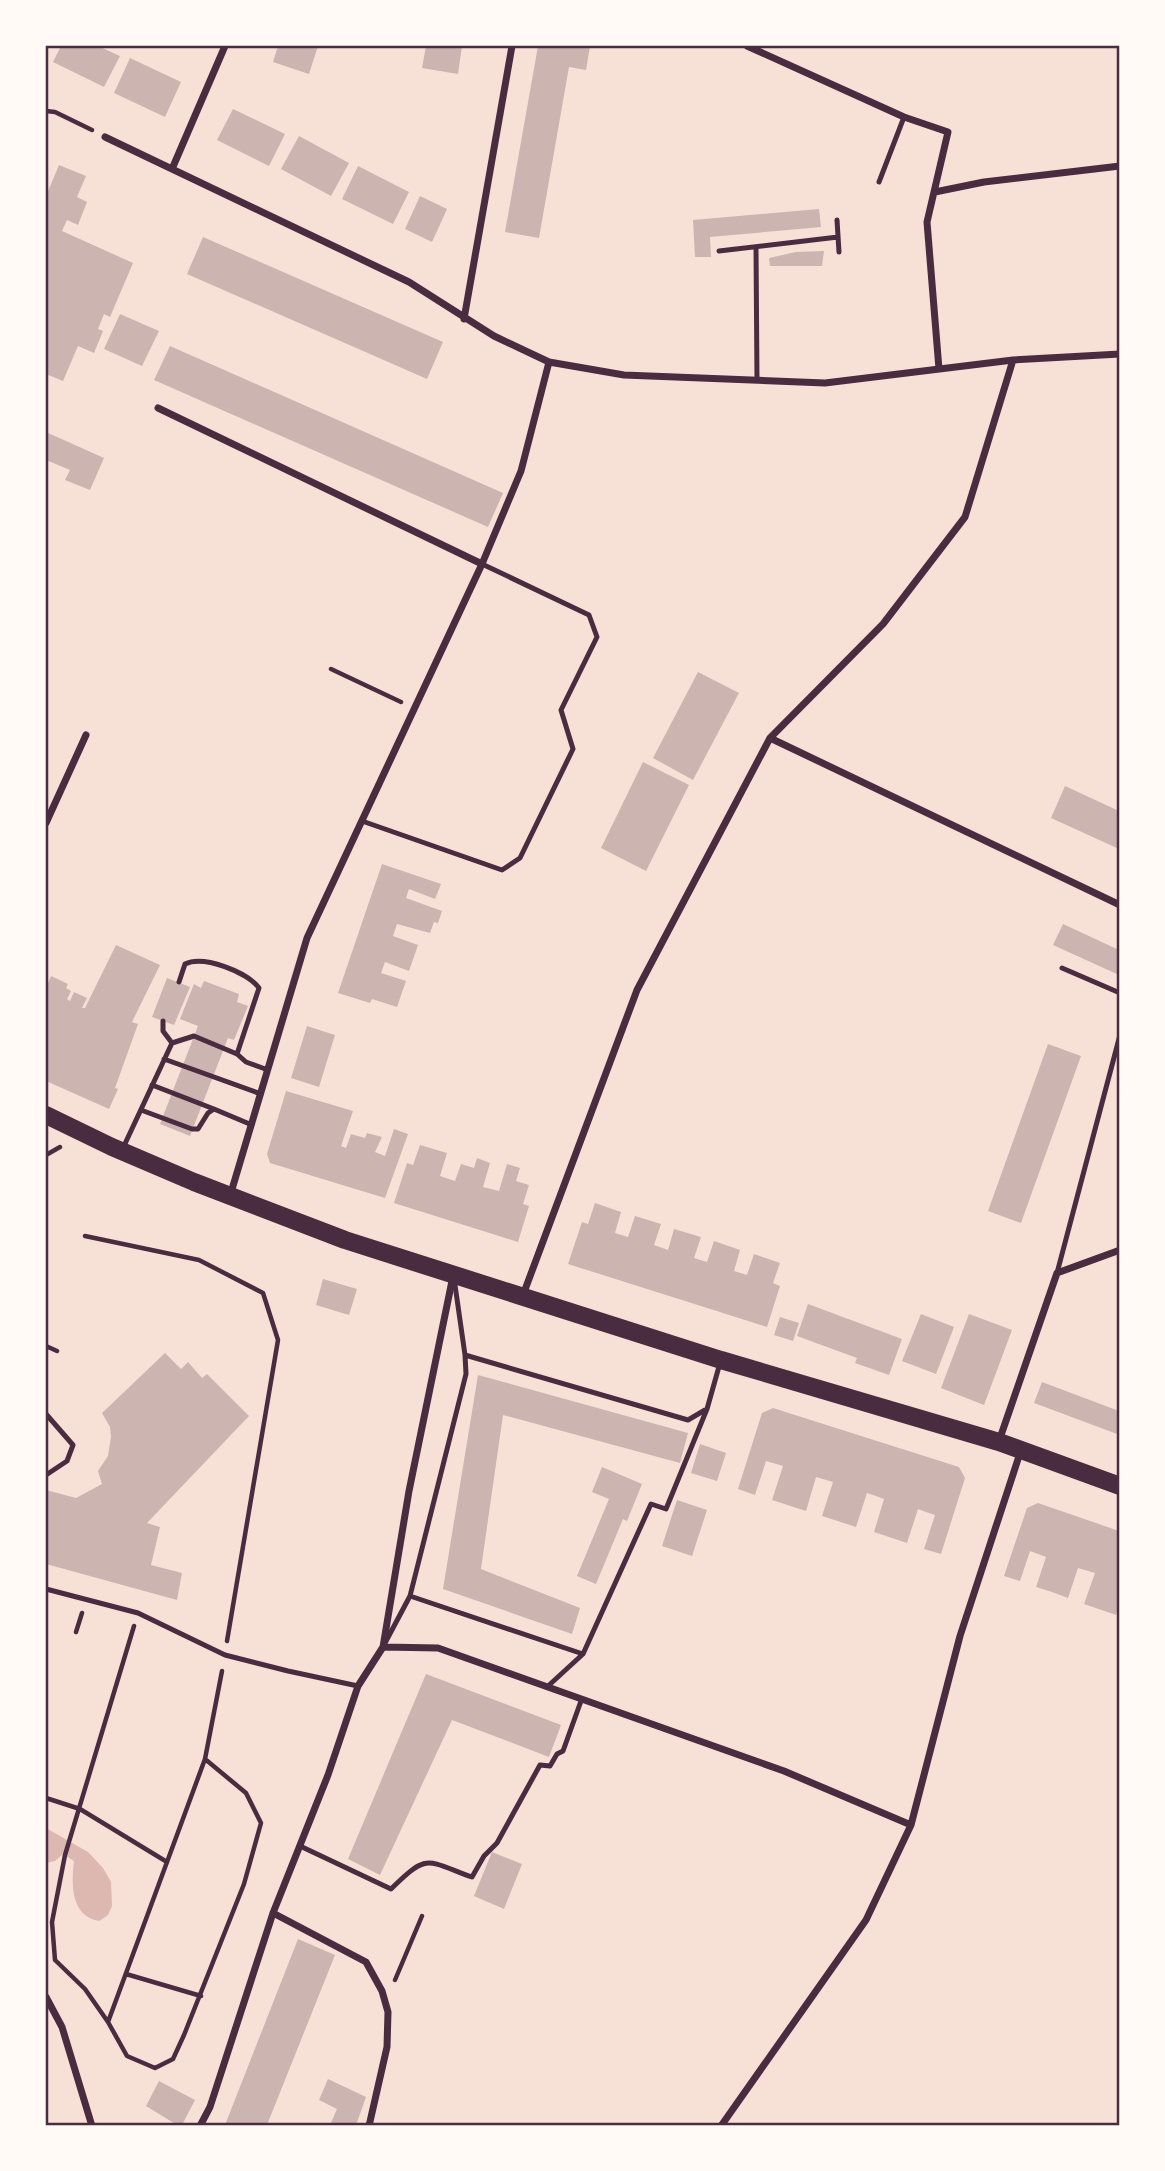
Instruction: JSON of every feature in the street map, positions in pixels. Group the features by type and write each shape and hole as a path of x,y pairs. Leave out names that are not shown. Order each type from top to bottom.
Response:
{"main road":[{"path":"46,1115 122,1151 345,1240 721,1360 999,1441 1119,1486"}],"street":[{"path":"172,169 225,46"},
{"path":"464,319 512,46"},
{"path":"747,46 904,117 948,132 927,222 939,369"},
{"path":"105,137 409,282 464,319 548,362 624,375 825,383 1013,360 1119,354"},
{"path":"935,192 984,182 1119,166"},
{"path":"522,1296 637,990 770,738 883,624 965,517 1013,360"},
{"path":"230,1196 307,938 481,564 521,471 548,362"},
{"path":"158,408 481,564"},
{"path":"46,824 86,735"},
{"path":"770,738 1119,905"},
{"path":"999,1441 1057,1273 1119,1250"},
{"path":"200,2126 210,2107 273,1913 328,1774 358,1686 383,1647 409,1491 453,1275"},
{"path":"721,2126 866,1920 911,1825 960,1636 1021,1449"},
{"path":"383,1647 438,1648 784,1771 911,1825"},
{"path":"273,1913 366,1962 382,1991 388,2012 387,2047 369,2126"},
{"path":"46,1997 62,2026 92,2126"}],"lane":[{"path":"879,182 904,117"},
{"path":"837,219 839,252"},
{"path":"719,251 838,237"},
{"path":"756,247 757,380"},
{"path":"362,821 502,870 520,858 573,749 561,710 597,637 589,615 481,564"},
{"path":"179,982 186,964 194,960 206,960 253,980 259,988 237,1054"},
{"path":"1062,968 1119,993"},
{"path":"163,1021 163,1031 172,1043"},
{"path":"1057,1273 1119,1035"},
{"path":"122,1151 172,1043 194,1036 268,1070"},
{"path":"164,1059 261,1094"},
{"path":"152,1086 252,1125"},
{"path":"141,1110 198,1129 208,1113 214,1109"},
{"path":"383,1647 410,1596 466,1374 453,1275"},
{"path":"465,1355 688,1420 706,1409"},
{"path":"546,1688 583,1654 651,1504 666,1509 706,1409 721,1360"},
{"path":"46,1414 73,1445 67,1461 46,1475"},
{"path":"46,1589 138,1613 225,1655 358,1686"},
{"path":"410,1596 583,1654"},
{"path":"300,1846 391,1889 415,1866 429,1861 472,1877 484,1856 497,1843 540,1765 550,1766 556,1754 564,1751 582,1701"}],"path":[{"path":"46,111 55,112 105,137"},
{"path":"331,669 414,708"},
{"path":"85,1237 199,1260 263,1293 278,1340 205,1759 108,2022"},
{"path":"46,1346 57,1351"},
{"path":"138,1613 65,1855 52,1922 55,1960 85,1989 127,2056 155,2068 173,2059 201,1996 244,1884 261,1823 246,1793 205,1759"},
{"path":"46,1798 80,1809 167,1862"},
{"path":"386,2002 422,1916"},
{"path":"126,1975 201,1996"}],"shaded area":[{"path":"46,1828 88,1852 103,1868 111,1882 112,1906 108,1915 99,1921 83,1913 78,1906 73,1889 74,1861 63,1854 55,1861 46,1863"}],"building":[{"path":"61,46 98,46 120,56 104,87 53,62"},
{"path":"278,46 318,46 309,74 273,62"},
{"path":"426,46 462,46 458,74 422,68"},
{"path":"538,46 590,46 586,70 569,67 539,238 505,232"},
{"path":"130,58 181,82 165,117 114,93"},
{"path":"233,109 285,134 269,166 217,140"},
{"path":"299,136 349,163 331,196 281,169"},
{"path":"59,165 86,176 77,197 87,202 78,225 67,220 62,231 133,263 110,317 104,314 98,329 103,331 94,353 78,346 63,381 46,374 46,196"},
{"path":"358,166 409,192 393,224 342,199"},
{"path":"420,196 447,209 432,242 405,229"},
{"path":"819,209 821,227 710,237 711,257 695,257 693,220"},
{"path":"203,237 443,342 427,379 187,274"},
{"path":"824,251 822,266 770,266 769,258 796,252"},
{"path":"120,314 159,331 142,366 104,349"},
{"path":"170,346 503,493 488,527 154,380"},
{"path":"46,432 104,458 90,490 65,480 70,470 46,460"},
{"path":"698,672 739,693 693,780 653,758"},
{"path":"643,762 689,785 646,871 601,848"},
{"path":"1065,786 1119,811 1119,849 1051,818"},
{"path":"382,864 441,884 435,899 409,889 406,898 442,911 438,923 434,922 430,933 397,924 393,936 418,945 409,971 385,962 381,973 406,981 397,1007 372,999 370,1003 338,993"},
{"path":"1063,924 1119,950 1119,975 1053,945"},
{"path":"116,945 160,965 132,1022 138,1024 109,1109 46,1081 46,988 51,976 68,984 66,988 71,991 67,999 70,1001 74,992 87,998 82,1008 85,1008"},
{"path":"167,978 190,987 174,1025 152,1017"},
{"path":"204,981 239,994 237,1002 248,1006 234,1040 228,1038 190,1136 160,1124 198,1026 180,1019 194,984 201,988"},
{"path":"307,1026 335,1035 319,1087 291,1078"},
{"path":"1048,1044 1081,1056 1021,1223 988,1211"},
{"path":"286,1091 353,1111 341,1146 346,1148 351,1134 365,1138 367,1133 382,1137 375,1152 385,1156 394,1129 408,1134 385,1198 270,1163 267,1154"},
{"path":"420,1145 447,1153 440,1176 455,1181 461,1164 474,1168 477,1158 490,1163 483,1187 499,1191 507,1164 520,1168 516,1181 529,1185 523,1204 529,1206 518,1242 394,1203 407,1163 413,1165"},
{"path":"595,1203 621,1212 615,1233 628,1237 635,1216 661,1224 654,1245 668,1250 674,1229 701,1237 694,1258 707,1262 714,1241 740,1250 734,1271 747,1275 754,1254 780,1263 773,1283 780,1286 767,1327 568,1264 582,1222 588,1224"},
{"path":"323,1279 357,1289 349,1315 316,1305"},
{"path":"808,1304 902,1339 889,1375 855,1363 857,1358 797,1336"},
{"path":"921,1314 954,1327 936,1374 902,1361"},
{"path":"969,1314 1012,1330 984,1405 941,1388"},
{"path":"780,1317 799,1323 793,1341 774,1335"},
{"path":"165,1353 181,1369 188,1362 202,1378 207,1374 249,1416 147,1523 160,1527 151,1565 182,1573 177,1600 46,1564 46,1490 76,1498 102,1484 98,1471 108,1456 111,1437 110,1427 102,1413"},
{"path":"478,1375 688,1433 680,1463 503,1415 481,1569 580,1608 572,1634 443,1589"},
{"path":"1042,1382 1119,1411 1117,1434 1034,1403"},
{"path":"773,1408 959,1467 965,1478 941,1554 924,1549 935,1515 918,1509 907,1543 874,1532 884,1499 867,1493 856,1527 822,1516 833,1482 816,1477 806,1511 772,1500 783,1466 766,1461 755,1495 738,1489 762,1413"},
{"path":"700,1444 726,1453 717,1481 691,1473"},
{"path":"602,1467 642,1484 627,1521 623,1519 596,1584 577,1576 609,1499 592,1492"},
{"path":"677,1500 707,1510 692,1556 662,1546"},
{"path":"1038,1503 1119,1531 1119,1605 1116,1615 1084,1604 1095,1573 1078,1568 1068,1598 1036,1587 1046,1557 1030,1551 1020,1581 1004,1576 1027,1508"},
{"path":"426,1674 561,1725 549,1757 452,1720 380,1875 348,1859"},
{"path":"492,1852 522,1864 504,1909 474,1896"},
{"path":"298,1939 335,1955 267,2125 225,2125"},
{"path":"328,2079 366,2097 356,2125 330,2125 337,2109 319,2100"},
{"path":"159,2081 195,2100 182,2125 177,2125 146,2106"}]}
